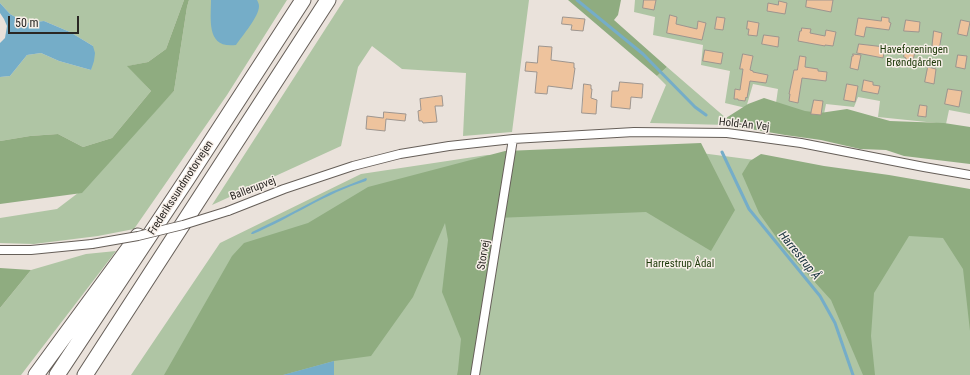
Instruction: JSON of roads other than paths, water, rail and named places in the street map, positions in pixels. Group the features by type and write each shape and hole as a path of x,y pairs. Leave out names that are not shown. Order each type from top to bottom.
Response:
{"highway":[{"name":"Frederikssundmotorvejen","path":"57,375 303,0"},
{"name":"Frederikssundmotorvejen","path":"86,375 328,0"},
{"path":"36,375 147,223 187,179"}],"street":[{"name":"Hold-An Vej","path":"514,139 634,132 727,133 795,142 970,175"},
{"name":"Ballerupvej","path":"0,250 31,250 92,244 138,236 228,211 284,189 353,166 395,156 449,146 514,139"},
{"name":"Storvej","path":"475,375 514,139"}],"water":[{"path":"211,0 257,0 259,6 256,15 236,45 226,45 219,42 215,38 212,32 211,24"},
{"path":"0,3 10,14 26,23 44,21 70,32 93,46 95,53 91,70 59,61 41,53 27,55 10,76 0,77 0,43 5,38 7,26 0,13"},
{"path":"366,178 366,181 337,192 267,228 251,234 252,232 331,192"},
{"path":"334,361 334,375 283,375"}],"waterway":[{"name":"Harrestrup Å","path":"577,0 643,54 695,107 706,115"},
{"name":"Harrestrup Å","path":"722,152 749,209 820,296 835,323 853,375"}],"park label":[{"name":"Haveforeningen Brøndgården","path":"914,56"},
{"name":"Harrestrup Ådal","path":"680,264"}]}
